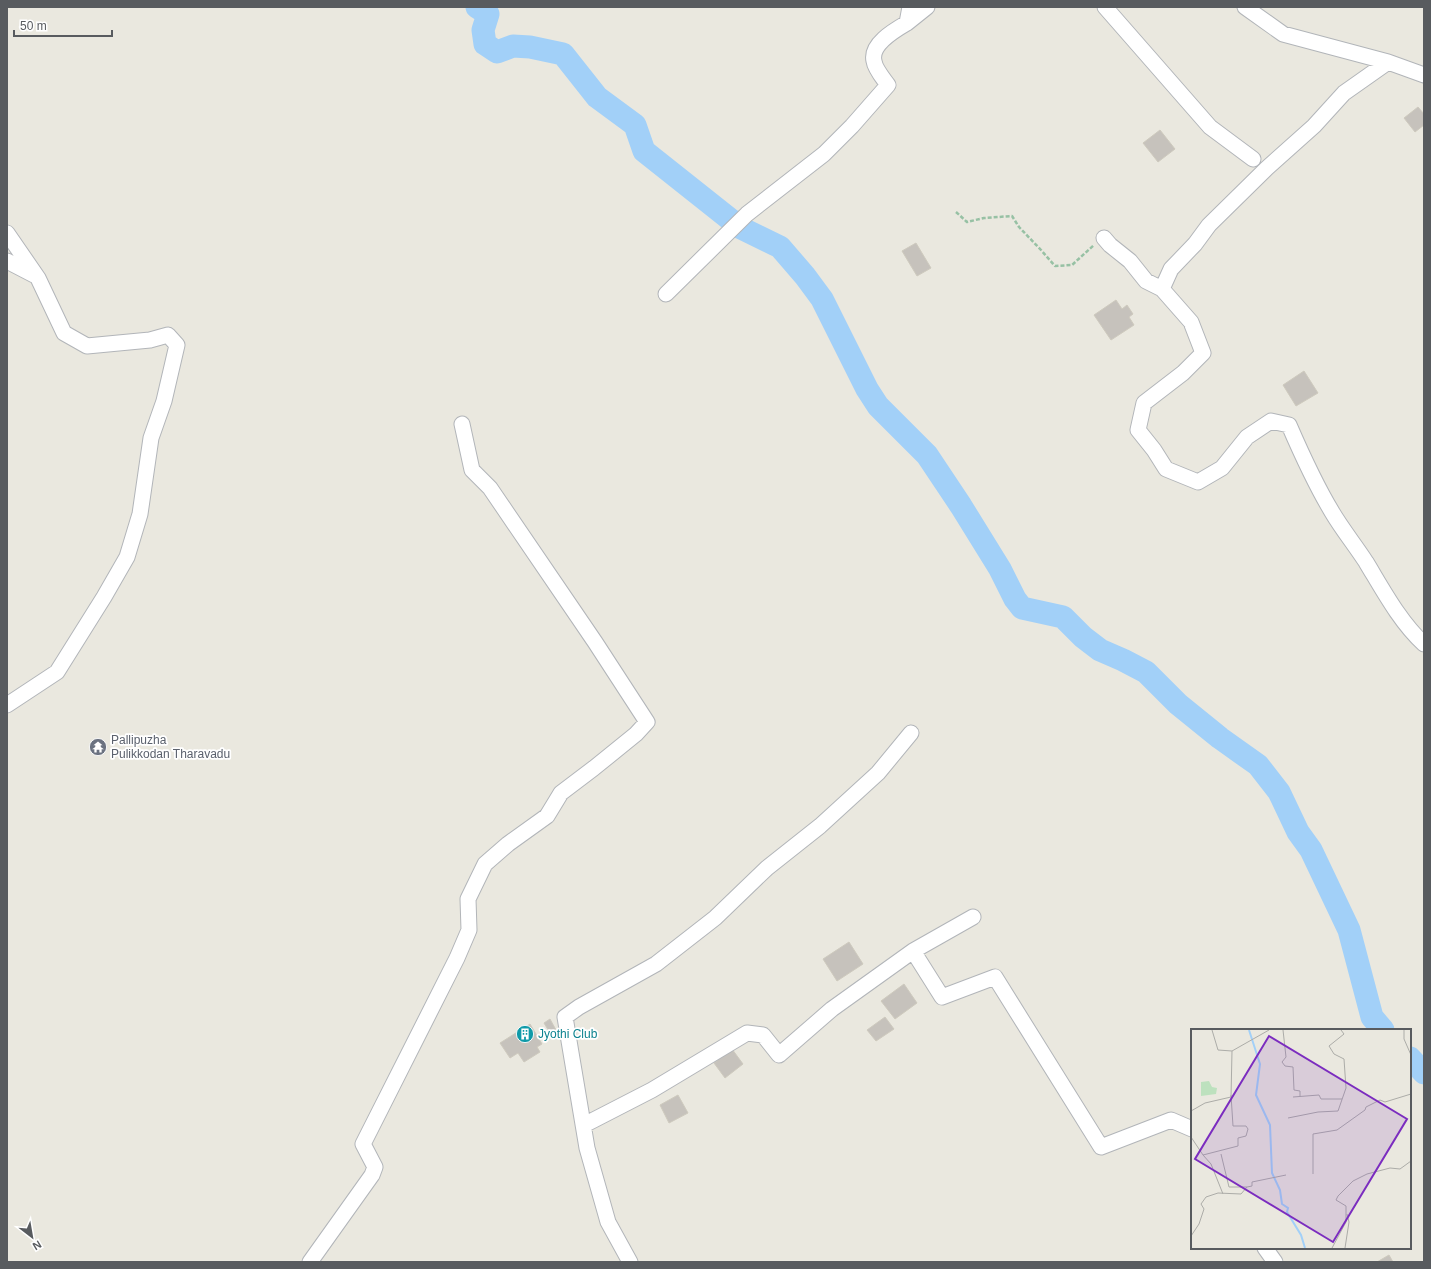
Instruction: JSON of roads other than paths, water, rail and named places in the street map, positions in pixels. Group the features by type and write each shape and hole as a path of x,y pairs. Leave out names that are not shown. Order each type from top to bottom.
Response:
{"street":[{"path":"906,23 910,7"},
{"path":"666,294 747,214 824,154 852,126 888,85 873,60 875,48 890,34 927,7"},
{"path":"1105,7 1210,127 1253,159"},
{"path":"1245,7 1283,34 1388,62 1424,75"},
{"path":"1162,289 1171,269 1195,244 1209,225 1267,168 1314,126 1344,93 1388,62"},
{"path":"7,233 38,278 64,333 87,346 150,340 168,335 177,345 164,401 151,438 140,514 127,558 56,672 7,705"},
{"path":"1104,238 1110,245 1130,260 1146,281 1162,289 1192,322 1203,353 1183,373 1144,403 1138,430 1154,450 1166,469 1198,482 1222,468 1248,437 1271,421 1289,424 1304,462 1332,513 1361,554 1398,613 1417,638 1424,644"},
{"path":"7,261 38,278"},
{"path":"310,1262 372,1175 374,1167 363,1144 457,958 469,930 468,899 485,864 508,844 547,816 561,793 636,734 647,722 595,642 490,488 472,470 462,424"},
{"path":"630,1262 608,1222 587,1148 566,1017 579,1006 656,964 715,918 767,868 820,826 878,773 911,732"},
{"path":"584,1125 652,1090 747,1033 763,1035 779,1055 832,1009 913,951 972,917"},
{"path":"913,951 942,998 995,976 1101,1147 1171,1120 1191,1129"},
{"path":"1266,1249 1275,1262"}],"waterway":[{"path":"477,7 488,14 483,30 485,44 497,52 513,46 530,47 563,54 597,97 635,125 644,151 741,228 780,247 805,276 822,299 867,389 878,406 927,455 961,506 1000,569 1015,599 1022,608 1063,617 1083,637 1100,650 1146,672 1178,704 1220,738 1258,765 1279,792 1298,832 1311,850 1349,930 1372,1017 1382,1029"},
{"path":"1411,1059 1424,1073"}],"place":[{"name":"Pallipuzha Pulikkodan Tharavadu","path":"98,747"},
{"name":"Jyothi Club","path":"525,1034"}]}
